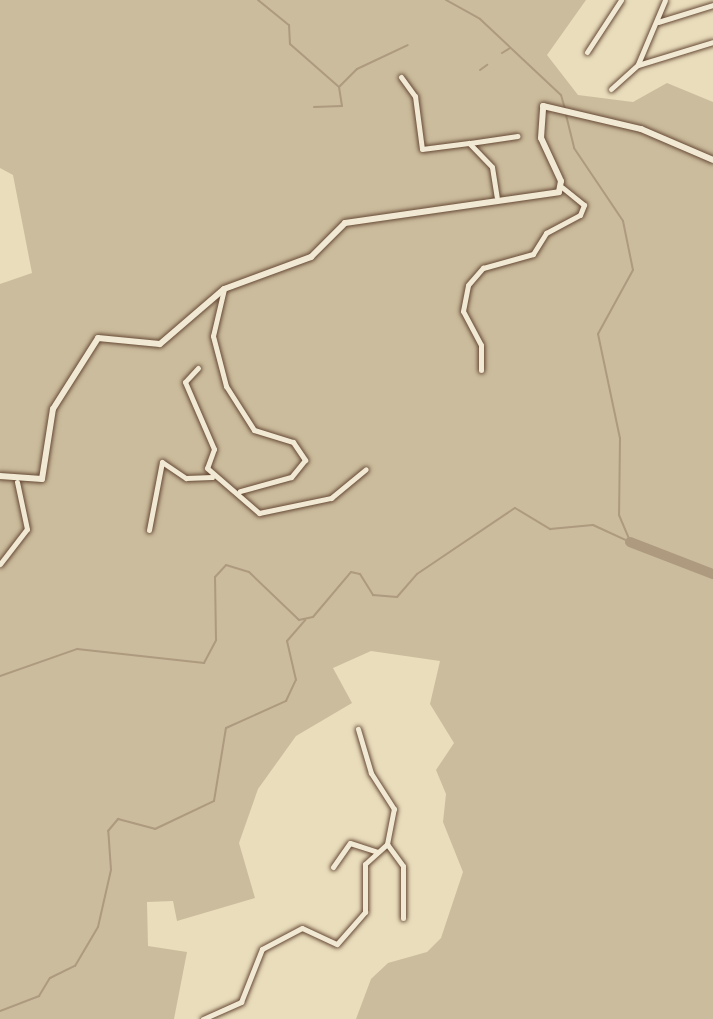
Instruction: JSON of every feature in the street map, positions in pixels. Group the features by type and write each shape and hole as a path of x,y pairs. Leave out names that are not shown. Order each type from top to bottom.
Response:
{"main road":[{"path":"0,476 17,482 42,479 53,409 98,338 160,344 224,289 311,257 345,223 497,197 552,196 562,187 539,121 543,106 641,129 713,160"}],"street":[{"path":"587,52 621,0"},
{"path":"611,89 638,65 665,0"},
{"path":"703,9 704,0"},
{"path":"657,22 713,5"},
{"path":"638,65 713,42"},
{"path":"401,77 415,96 422,149 517,136"},
{"path":"469,143 492,167 497,197"},
{"path":"481,370 481,345 463,311 468,285 483,268 530,256 546,233 580,215 580,199 562,187"},
{"path":"224,289 213,336 226,386 254,430 293,442 305,460 291,477 239,491"},
{"path":"198,368 185,382 214,449 205,460 213,476 239,491 267,515 331,498 366,469"},
{"path":"149,530 162,462 186,478 213,476"},
{"path":"0,564 27,529 17,482"},
{"path":"203,1019 241,1002 262,949 302,928 330,945 346,938 365,912 365,864 387,844 394,808 371,773 358,729"},
{"path":"333,867 350,843 378,852"},
{"path":"387,844 403,866 403,918"}],"shaded area":[{"path":"0,0 586,0 547,55 578,95 633,102 667,83 713,102 713,1019 356,1019 371,979 388,963 427,952 441,938 463,872 443,822 446,794 436,770 454,743 430,704 440,661 371,651 333,668 352,703 296,736 258,789 239,843 255,898 177,921 173,901 147,902 148,946 187,952 174,1019 0,1019 0,284 32,273 13,175 0,168"}],"waterway":[{"path":"258,0 289,25 290,44 338,86"},
{"path":"446,0 480,19 561,95 565,109"},
{"path":"314,107 342,106 339,87 357,69 408,45"},
{"path":"502,53 510,48"},
{"path":"480,70 487,65"},
{"path":"566,115 574,148 623,221 633,270 598,334 620,438 619,515 630,541"},
{"path":"0,676 77,649 204,663 216,640 215,577 226,565 249,572 299,620 313,617 351,572 360,574 373,595 397,597 417,574 515,508 550,529 593,525 630,542"},
{"path":"630,542 713,574"},
{"path":"0,1011 39,996 50,978 75,966 98,927 111,870 108,831 118,819 155,829 214,801 226,728 286,701 296,680 287,641 305,620"}]}
